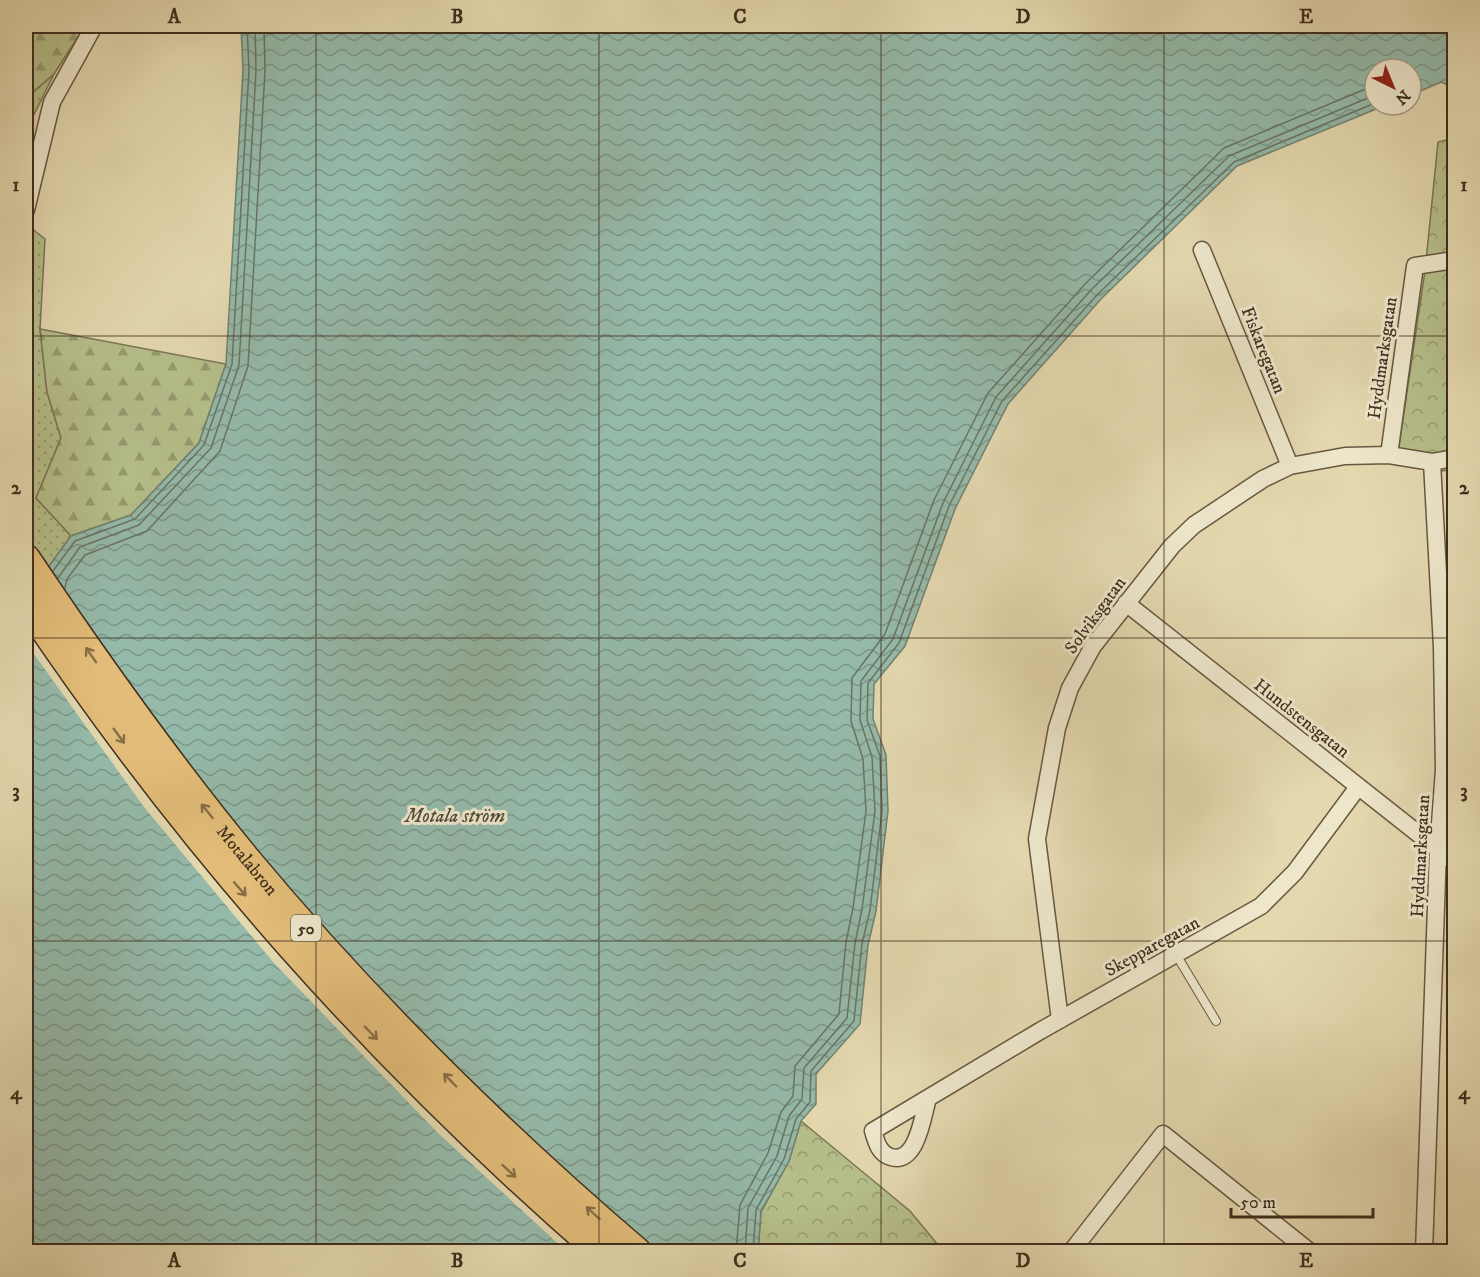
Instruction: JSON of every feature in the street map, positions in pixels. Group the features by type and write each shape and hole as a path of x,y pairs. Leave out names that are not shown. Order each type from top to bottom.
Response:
{"highway":[{"name":"Motalabron","path":"26,559 135,718 247,860 308,930 469,1099 637,1251"},
{"name":"Motalabron","path":"26,602 116,734 290,948 451,1117 508,1171 601,1251"}],"street":[{"path":"26,210 52,102 94,26"},
{"name":"Fiskaregatan","path":"1203,250 1290,466"},
{"name":"Hyddmarksgatan","path":"1389,455 1415,266 1455,260"},
{"name":"Solviksgatan","path":"1060,1020 1037,839 1039,816 1057,728 1070,688 1094,646 1172,546 1194,525 1263,479 1290,466 1345,456 1389,455 1432,462 1455,458"},
{"name":"Hyddmarksgatan","path":"1424,1251 1438,849 1449,770 1448,646 1432,462"},
{"name":"Hundstensgatan","path":"1126,603 1455,862"},
{"name":"Skepparegatan","path":"928,1098 1260,906 1279,890 1358,787"},
{"path":"1071,1251 1163,1134 1310,1251"}],"lane":[{"path":"1177,956 1216,1021"}],"green space":[{"path":"26,26 85,26 54,74 26,98"},
{"path":"54,74 26,131 26,98"},
{"path":"1454,138 1454,469 1436,472 1397,460 1425,271 1438,142"},
{"path":"26,224 45,239 40,329 47,392 61,438 36,498 71,536 47,569 26,639"},
{"path":"40,329 226,364 199,443 131,515 71,536 36,498 61,438 47,392"},
{"path":"1454,799 1454,859 1448,853"},
{"path":"801,1121 910,1211 943,1251 758,1252 761,1212 789,1161"}],"water":[{"name":"Motala ström","path":"241,26 1454,26 1454,88 1441,82 1423,90 1423,57 1363,57 1363,114 1237,166 1101,299 1008,404 955,509 905,646 874,684 873,719 886,755 888,811 876,911 868,945 860,1024 816,1074 816,1104 801,1121 789,1161 761,1211 758,1251 26,1252 26,639 47,569 71,536 131,515 199,443 226,364 243,70"}],"pier":[{"path":"44,568 145,710 256,851 371,981 477,1090 657,1251 566,1251 437,1132 274,963 144,807 26,643 26,628"}]}
